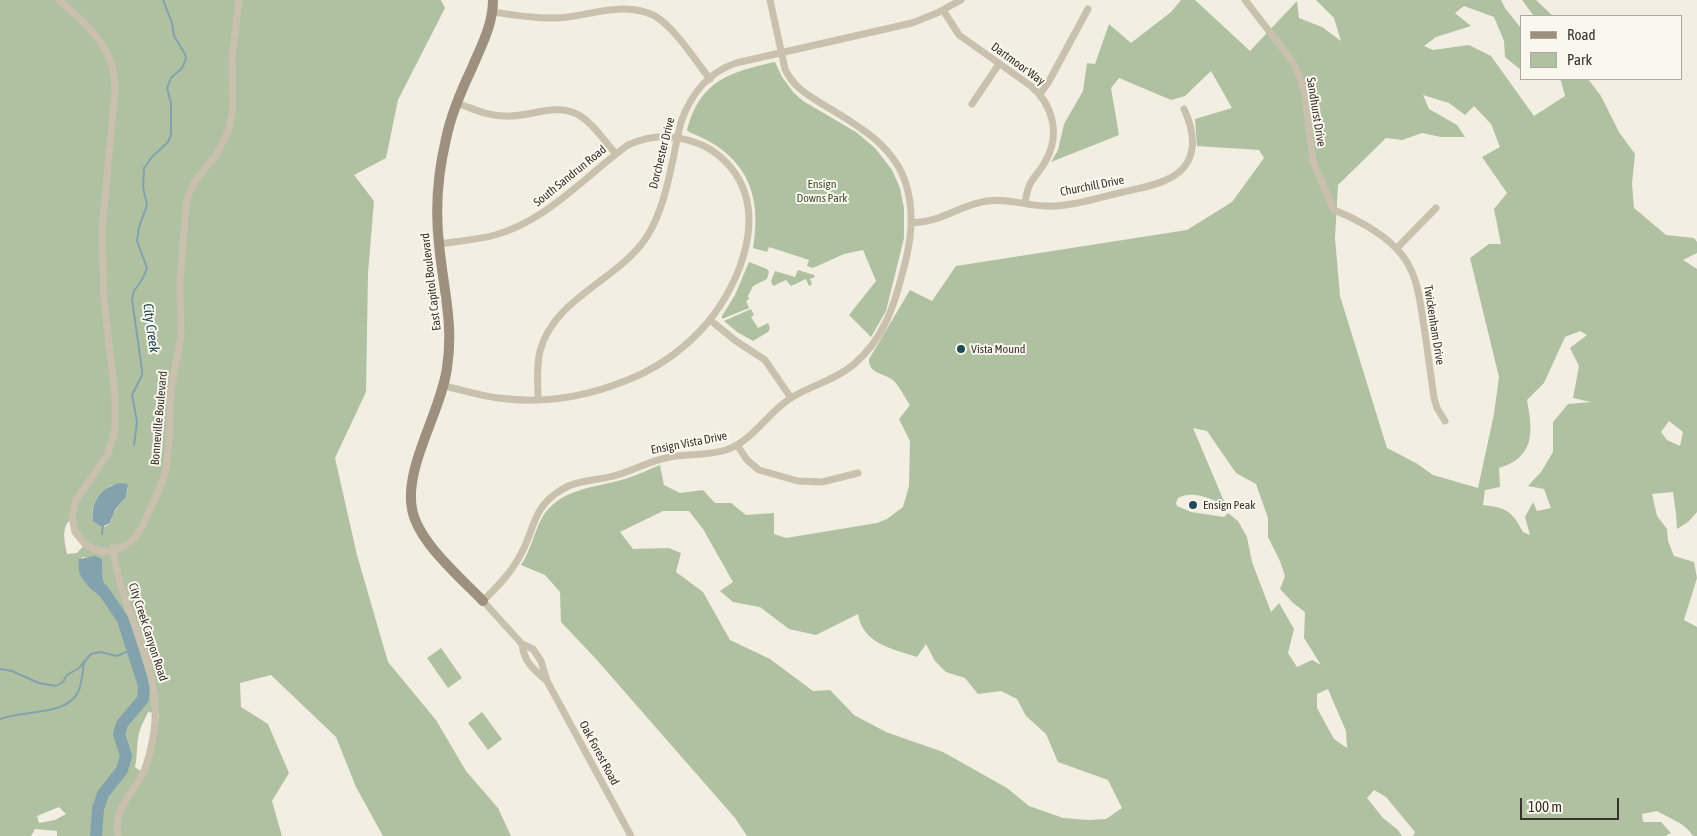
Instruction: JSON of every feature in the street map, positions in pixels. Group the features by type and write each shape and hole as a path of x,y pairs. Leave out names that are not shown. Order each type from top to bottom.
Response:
{"street":[{"path":"59,0 86,25 101,44 112,62 115,76 116,91 102,230 104,300 115,396 115,430 108,454 76,500 72,517 75,532 88,546 98,550 114,549"},
{"name":"Bonneville Boulevard","path":"114,549 126,545 138,533 158,492 166,470 171,390 181,337 180,281 186,205 196,180 216,154 228,132 233,108 232,59 239,0"},
{"name":"East Capitol Boulevard","path":"493,0 493,12 486,35 456,103 446,138 439,176 437,212 439,244 450,322 449,354 444,386 411,482 412,510 418,527 427,542 522,644"},
{"name":"Ensign Vista Drive","path":"483,601 508,575 516,563 539,511 549,499 561,490 581,482 618,475 657,460 676,456 720,452 737,445 748,438 791,398 843,373 861,358 876,341 887,323 895,303 909,249 912,223 910,198 906,182 889,152 879,141 797,87 785,69 770,0"},
{"name":"Dorchester Drive","path":"538,400 539,357 549,330 563,311 622,265 645,238 660,209 680,122 690,99 704,82 710,79 715,72 729,66 912,23 943,10 960,0"},
{"name":"Sandhurst Drive","path":"1245,0 1292,62 1300,78 1313,162 1334,210"},
{"path":"493,12 548,18 569,17 613,8 629,7 643,10 656,16 666,25 710,79"},
{"path":"1040,94 1048,83 1088,9"},
{"name":"Dartmoor Way","path":"943,10 959,35 1040,94 1050,111 1053,137 1048,156 1030,184 1025,203"},
{"path":"972,104 999,64"},
{"path":"456,103 503,116 516,116 556,109 573,112 591,124 616,154"},
{"name":"Churchill Drive","path":"912,223 933,221 979,202 1006,200 1044,206 1087,201 1171,178 1188,161 1193,144 1193,131 1184,109"},
{"name":"South Sandrun Road","path":"439,244 484,238 509,230 529,221 562,199 628,145 646,138 678,137 712,150 726,162 741,184 747,200 750,226 747,243 736,276 710,320"},
{"path":"1396,248 1436,208"},
{"name":"Twickenham Drive","path":"1334,210 1354,218 1396,248 1409,266 1416,281 1434,398 1437,408 1446,421"},
{"path":"444,386 498,398 538,400 596,391 642,374 681,349 710,320 736,341 766,360 791,398"},
{"path":"737,445 750,463 759,470 798,481 814,482 858,473"},
{"name":"City Creek Canyon Road","path":"114,549 120,585 149,666 156,704 154,731 149,754 142,776 120,810 117,825 118,836"},
{"name":"Oak Forest Road","path":"522,644 523,655 532,668 547,681"},
{"name":"Oak Forest Road","path":"522,644 532,649 541,661 547,681 631,836"}],"green space":[{"path":"0,0 441,0 445,8 398,100 386,158 354,175 374,201 368,273 366,392 335,458 357,555 388,662 436,720 466,771 498,808 511,836 383,836 356,787 336,737 271,675 240,683 241,707 268,724 289,773 272,801 282,836 57,836 57,831 35,829 31,836 0,836","holes":["112,485 128,486 125,497 114,513 111,522 104,527 93,520 92,514 96,500","72,519 85,544 77,553 67,554 64,535 68,522","82,557 102,559 103,580 112,596 113,604 86,583 78,563","148,712 159,714 156,737 147,773 143,773 135,767 139,732","59,807 66,814 55,820 39,823 37,816"]},
{"path":"1181,0 1195,0 1250,51 1297,1 1299,18 1322,27 1341,41 1334,18 1316,0 1501,0 1520,27 1520,69 1505,57 1504,41 1494,17 1464,6 1455,13 1471,26 1436,37 1424,46 1433,50 1469,45 1491,56 1534,116 1565,96 1560,80 1589,80 1601,96 1619,132 1635,154 1632,184 1634,208 1666,235 1694,238 1697,242 1697,253 1683,260 1697,269 1697,512 1688,522 1677,529 1673,492 1652,494 1657,516 1667,529 1668,541 1674,556 1694,562 1697,578 1684,620 1697,627 1697,836 1693,836 1682,824 1657,811 1642,814 1643,822 1661,822 1671,833 1665,836 1413,836 1415,832 1386,797 1374,790 1367,798 1383,818 1398,830 1402,836 747,836 735,818 596,659 561,622 560,592 545,575 521,565 543,516 559,500 578,491 626,479 660,465 664,485 680,493 703,490 715,503 731,503 746,515 774,513 774,534 786,538 877,523 887,519 903,507 909,486 910,441 899,419 910,405 894,381 871,368 869,359 910,290 932,301 956,266 1187,230 1232,202 1264,158 1259,150 1197,146 1195,119 1232,108 1211,71 1185,96 1171,100 1119,78 1111,88 1119,135 1051,162 1058,150 1064,124 1083,91 1087,63 1095,64 1109,24 1131,43 1171,12","holes":["1423,95 1449,103 1465,115 1474,106 1491,124 1500,147 1482,157 1507,193 1494,209 1501,244 1489,244 1470,258 1499,377 1494,414 1478,488 1433,475 1416,463 1387,448 1340,296 1335,238 1338,185 1386,138 1402,140 1422,133 1441,137 1465,137 1457,125 1429,109","1580,331 1587,335 1570,348 1579,366 1573,398 1591,402 1568,404 1553,422 1553,452 1541,472 1528,486 1544,489 1551,508 1537,511 1533,502 1525,517 1530,535 1523,532 1508,512 1503,509 1483,505 1485,490 1500,487 1499,468 1511,463 1525,450 1529,442 1530,433 1527,400 1544,383 1565,337","1669,421 1683,432 1680,446 1667,440 1661,432","1193,428 1207,431 1236,473 1256,484 1268,518 1268,537 1285,576 1280,589 1293,603 1305,612 1304,638 1321,665 1312,660 1297,667 1288,653 1294,629 1279,603 1271,612 1252,562 1247,537 1238,521 1228,513 1224,517 1191,512 1177,506 1178,498 1190,495 1209,498 1226,506","663,511 689,511 703,529 733,582 720,591 733,602 760,607 789,629 816,635 858,614 865,632 888,648 917,657 926,644 935,661 946,672 965,678 978,694 1001,691 1017,699 1026,716 1046,734 1058,762 1108,780 1122,808 1106,819 1063,818 1029,806 1007,788 943,752 886,732 854,715 830,690 813,691 770,659 730,640 703,592 676,572 681,553 669,548 633,549 620,532","1328,689 1346,731 1347,748 1334,739 1317,708 1317,694"]},
{"path":"1522,0 1536,0 1552,15 1533,15"},
{"name":"Ensign Downs Park","path":"775,62 782,77 794,93 803,101 856,132 875,148 892,170 900,188 904,208 904,238 886,311 871,337 849,315 876,281 863,250 844,254 813,268 807,266 809,260 769,247 767,252 753,248 755,209 752,192 745,176 724,151 687,130 700,100 719,81 744,70"},
{"path":"749,262 767,269 769,272 767,279 753,286 748,296 749,299 746,301 749,308 722,319 735,295"},
{"path":"798,270 814,275 815,277 810,279 812,284 809,286 806,279 791,286 786,280 773,286 771,281 775,271 795,277"},
{"path":"751,309 754,315 751,317 758,328 768,323 770,328 768,332 753,341 737,332 724,321"},
{"path":"441,648 462,678 448,688 427,658"},
{"path":"482,712 502,739 488,750 468,723"}],"water":[{"path":"121,483 128,486 126,497 115,510 110,523 102,527 93,521 93,507 103,491 108,487"},
{"path":"95,556 102,559 103,580 112,596 113,605 89,586 80,574 78,567 79,559"}],"waterway":[{"name":"City Creek","path":"134,445 137,422 132,395 142,375 142,370 132,299 134,291 147,268 137,241 139,227 147,205 143,187 144,168 152,157 168,142 171,135 171,103 167,88 171,78 182,68 186,59 174,36 172,23 163,0"},
{"name":"City Creek","path":"102,534 103,526"},
{"name":"City Creek","path":"96,836 98,809 103,794 122,770 126,756 119,734 122,724 143,699 144,686 123,620 103,590"},
{"path":"0,669 12,671 39,683 56,686 63,682 67,675 79,668 91,654 101,652 117,656 131,650"},
{"path":"0,719 55,709 72,700 78,692 84,661"}],"place":[{"name":"Vista Mound","path":"961,349"},
{"name":"Ensign Peak","path":"1193,505"}]}
